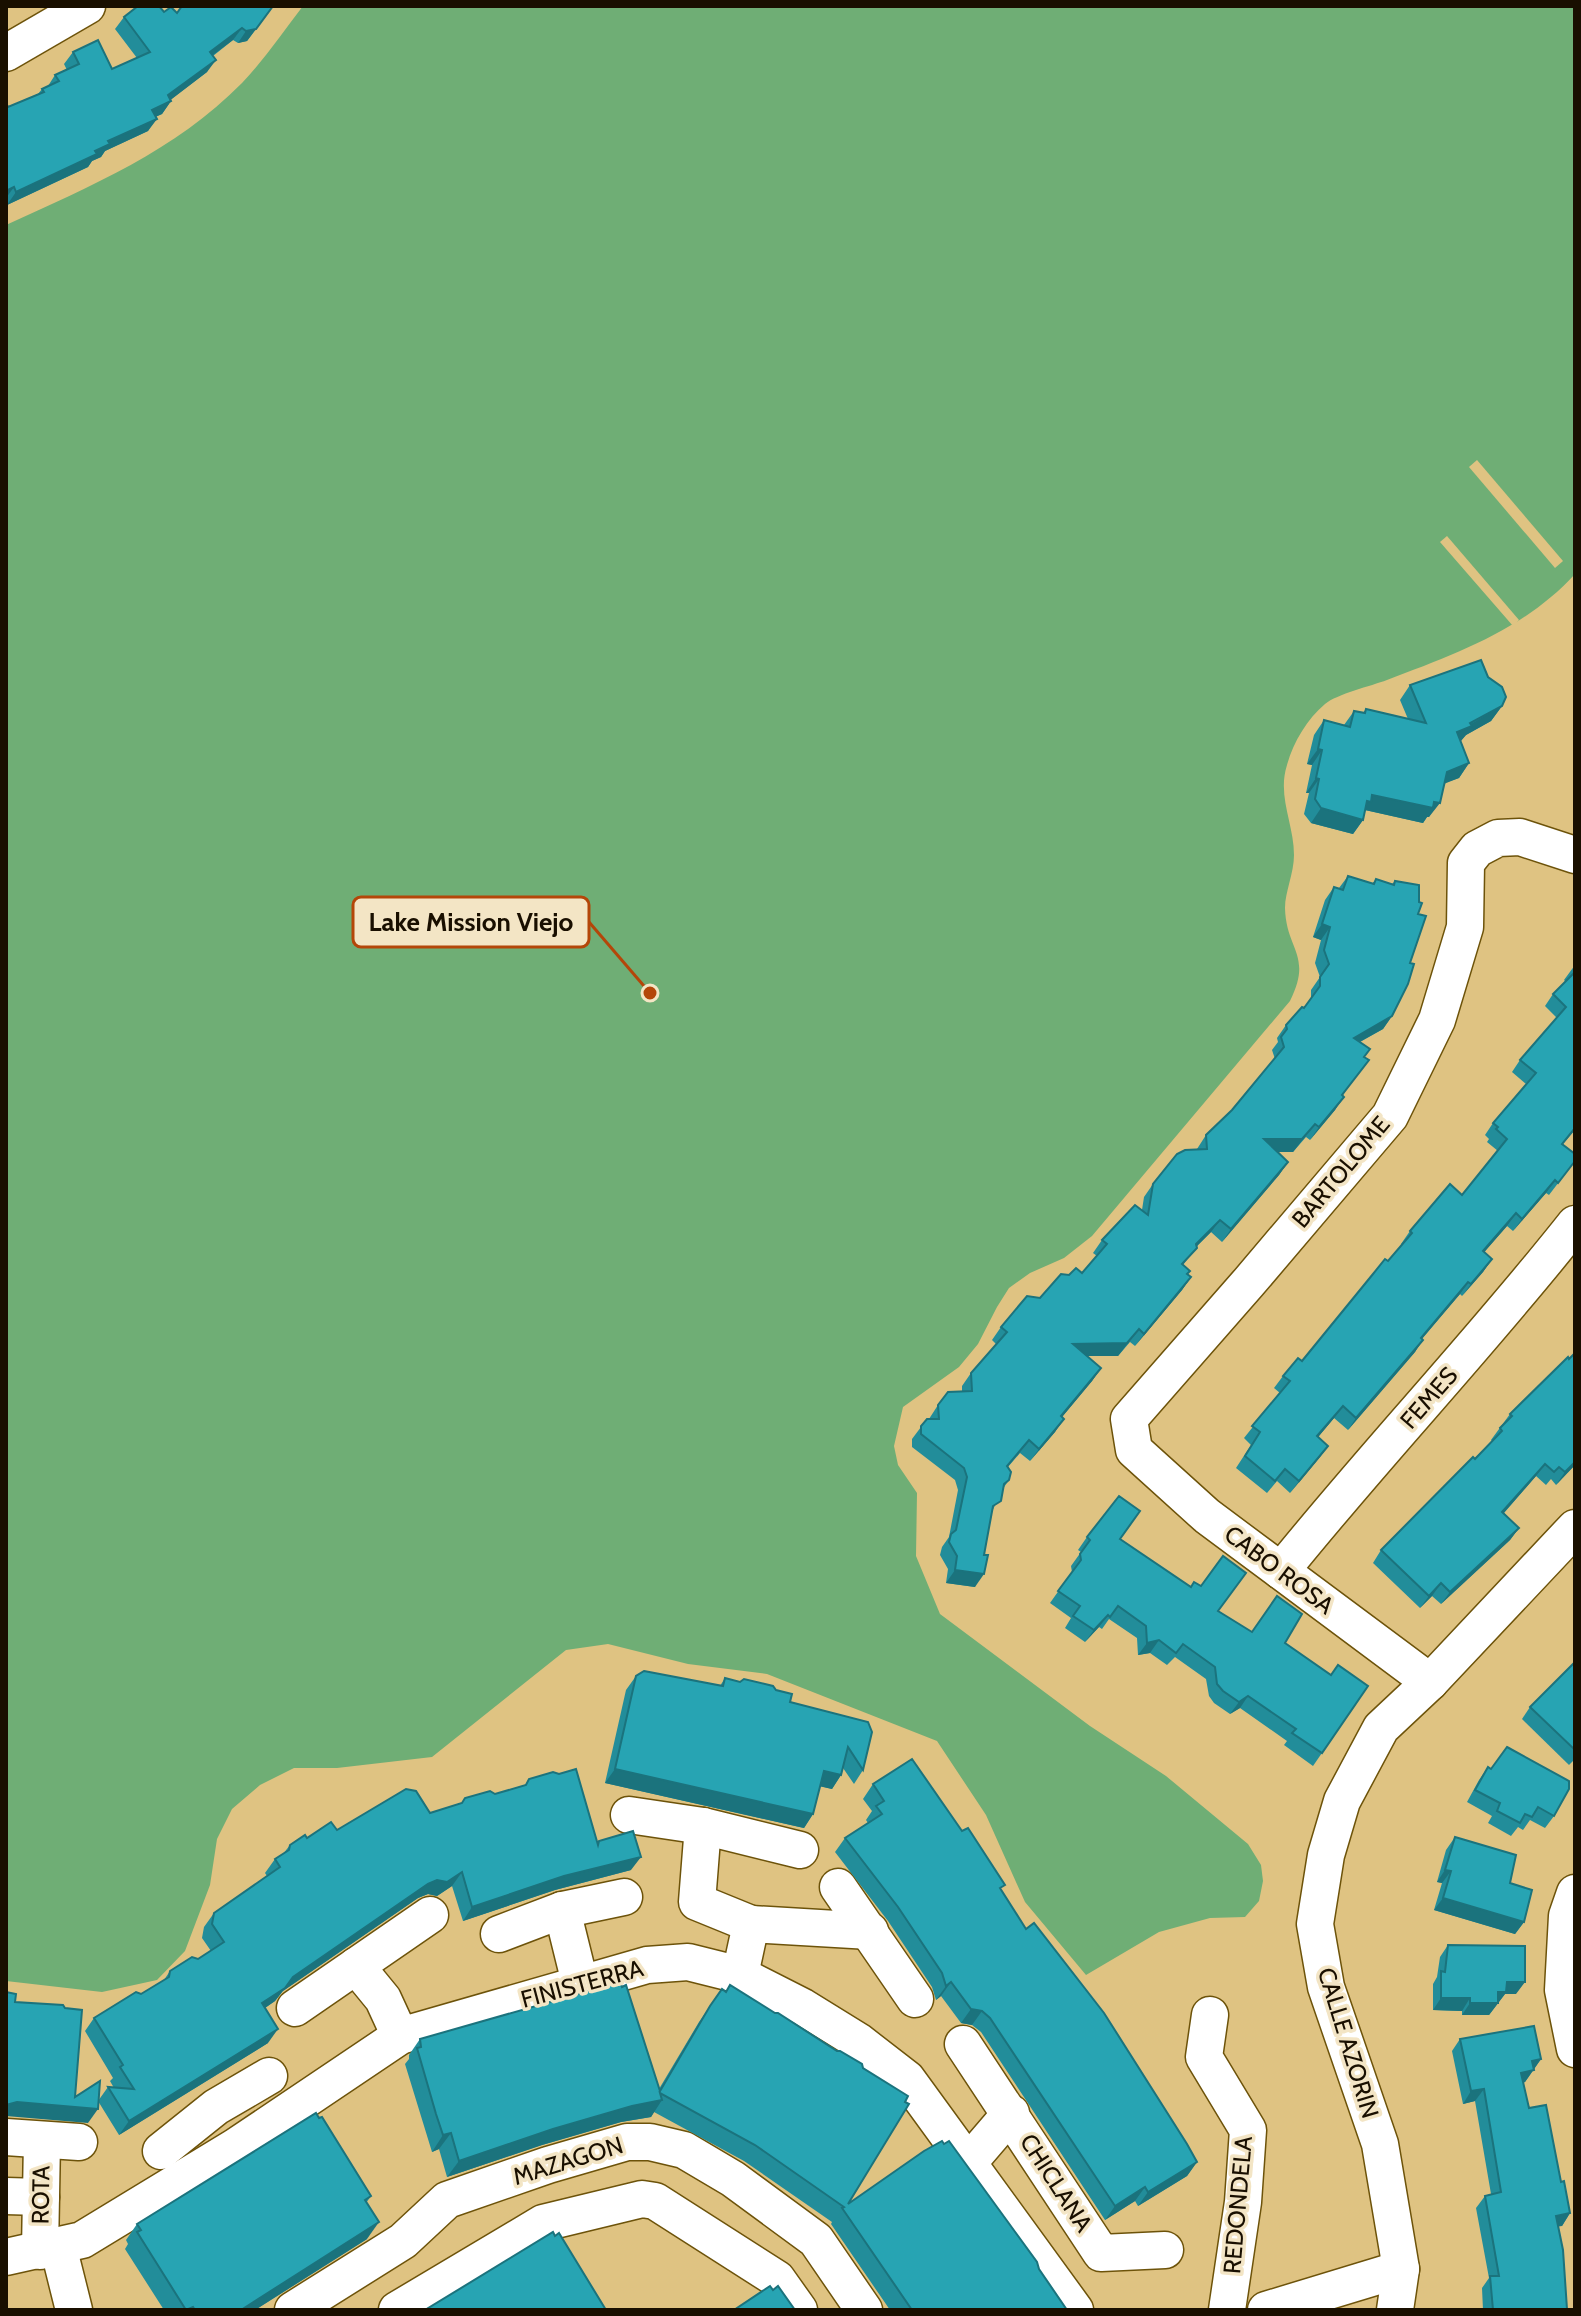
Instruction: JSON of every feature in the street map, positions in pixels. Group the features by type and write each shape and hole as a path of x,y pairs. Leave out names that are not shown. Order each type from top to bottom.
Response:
{"street":[{"path":"6,53 87,6"},
{"name":"BARTOLOME","path":"1134,1450 1129,1419 1390,1116 1437,1020 1465,927 1466,863 1477,849 1498,838 1520,837 1575,855"},
{"name":"FEMES","path":"1281,1571 1527,1285 1575,1224"},
{"name":"CABO ROSA","path":"1134,1450 1207,1516 1430,1682"},
{"name":"CALLE AZORIN","path":"1395,2310 1401,2269 1380,2144 1326,1987 1315,1924 1326,1855 1342,1801 1381,1728 1430,1682 1575,1528"},
{"path":"629,1815 703,1826 800,1850"},
{"path":"703,1826 697,1902 751,1924 870,1931"},
{"path":"838,1887 915,1999"},
{"path":"1575,1893 1567,1916 1563,1990 1575,2049"},
{"path":"499,1934 562,1910 624,1897"},
{"path":"562,1910 580,1983"},
{"path":"295,2008 430,1915"},
{"path":"740,1975 751,1924"},
{"name":"FINISTERRA","path":"35,2251 82,2240 235,2147 400,2036 647,1965 688,1962 740,1975 803,2007 858,2041 907,2079 1069,2302"},
{"path":"356,1966 383,1999 400,2036"},
{"name":"REDONDELA","path":"1210,2015 1204,2057 1248,2130 1243,2202 1227,2310"},
{"name":"CHICLANA","path":"963,2044 1101,2253"},
{"path":"161,2151 216,2107 269,2076"},
{"path":"216,2107 235,2147"},
{"name":"CHICLANA","path":"969,2162 1011,2113"},
{"name":"ROTA","path":"6,2137 79,2142"},
{"name":"ROTA","path":"42,2140 23,2197 35,2251 74,2310"},
{"name":"MAZAGON","path":"293,2310 403,2241 447,2200 627,2142 647,2142 684,2150 733,2179 816,2240 864,2310"},
{"path":"647,2142 647,2200"},
{"path":"397,2310 543,2223 647,2200 655,2201 777,2279 799,2310"},
{"path":"415,2230 451,2278"},
{"path":"777,2279 816,2240"},
{"name":"CHICLANA","path":"1101,2253 1165,2250"},
{"name":"CHICLANA","path":"1069,2302 1101,2253"},
{"path":"1266,2310 1401,2269"}],"shaded area":[{"path":"303,6 1575,6 1575,574 1512,625 1438,660 1338,697 1312,717 1293,748 1284,776 1294,855 1286,896 1286,922 1299,962 1296,986 1290,1001 1092,1236 1064,1258 1030,1273 1009,1288 978,1344 959,1367 903,1407 894,1446 898,1465 917,1493 916,1556 940,1614 1090,1726 1166,1776 1248,1844 1261,1865 1263,1881 1259,1901 1245,1917 1210,1918 1159,1932 1086,1975 1025,1902 986,1815 937,1741 767,1674 688,1664 608,1644 566,1650 432,1757 337,1768 294,1768 260,1785 232,1809 217,1839 210,1885 185,1951 157,1980 102,1992 6,1981 6,225 131,165 189,128 242,83"}],"pier":[{"path":"1477,460 1563,561 1555,568 1469,467"},
{"path":"1447,536 1519,620 1513,626 1440,542"}],"building":[{"path":"138,6 159,6 164,12 171,7 177,13 182,6 273,6 256,29 246,31 242,28 210,52 216,60 168,95 171,101 152,110 157,119 108,141 110,144 95,151 97,154 16,192 14,187 6,191 6,103 8,107 44,92 42,89 59,81 55,75 79,64 73,52 98,40 112,69 150,52 124,17"},
{"path":"1481,660 1488,677 1502,687 1506,697 1502,706 1457,732 1469,763 1447,772 1440,803 1434,802 1433,808 1372,795 1371,802 1367,801 1363,820 1321,808 1315,799 1322,750 1318,749 1324,720 1350,727 1354,711 1365,713 1366,709 1426,723 1410,685"},
{"path":"1348,876 1374,884 1376,879 1394,885 1395,881 1419,885 1419,902 1422,903 1418,914 1426,916 1410,963 1414,964 1408,984 1392,1016 1354,1038 1370,1049 1364,1057 1369,1060 1319,1127 1315,1124 1302,1139 1264,1139 1288,1162 1231,1229 1220,1220 1196,1244 1197,1248 1182,1264 1190,1271 1187,1274 1191,1277 1144,1334 1139,1329 1127,1343 1073,1344 1101,1368 1061,1416 1064,1419 1039,1449 1029,1440 1007,1466 1011,1472 1009,1480 1004,1484 1001,1501 993,1506 984,1555 988,1555 984,1574 955,1570 957,1556 949,1542 956,1530 967,1477 964,1468 921,1434 921,1426 927,1419 939,1419 938,1405 948,1392 972,1391 971,1373 1007,1332 1001,1327 1027,1296 1040,1298 1061,1274 1069,1275 1076,1268 1082,1273 1107,1244 1102,1240 1135,1205 1148,1215 1153,1184 1177,1154 1185,1150 1207,1149 1206,1135 1232,1110 1284,1047 1281,1037 1287,1029 1286,1025 1320,986 1320,977 1329,964 1324,950 1330,927 1322,924 1334,887 1343,890"},
{"path":"1575,972 1575,1128 1562,1144 1575,1154 1575,1161 1522,1219 1516,1213 1483,1251 1492,1259 1471,1284 1468,1282 1356,1418 1343,1406 1317,1436 1328,1446 1299,1481 1285,1469 1275,1481 1245,1456 1260,1432 1252,1426 1290,1381 1283,1376 1298,1358 1302,1361 1450,1184 1462,1195 1507,1139 1493,1123 1536,1073 1520,1060 1566,1007 1553,994"},
{"path":"1575,1353 1575,1462 1565,1472 1559,1467 1554,1472 1545,1464 1502,1512 1519,1528 1450,1592 1441,1583 1429,1596 1381,1550 1502,1431 1500,1428 1512,1416 1510,1414"},
{"path":"1119,1496 1140,1511 1120,1539 1191,1587 1194,1582 1201,1586 1223,1556 1246,1573 1218,1611 1252,1632 1277,1596 1302,1614 1285,1643 1331,1675 1338,1665 1368,1686 1322,1753 1292,1733 1296,1729 1248,1696 1239,1702 1223,1691 1217,1684 1215,1667 1183,1644 1176,1653 1159,1640 1147,1643 1146,1626 1118,1606 1094,1630 1073,1616 1080,1606 1058,1591 1081,1560 1080,1554 1090,1540 1087,1537"},
{"path":"1575,1662 1575,1750 1530,1707"},
{"path":"644,1671 723,1686 725,1678 740,1682 744,1679 792,1694 790,1702 868,1722 872,1732 863,1770 848,1747 841,1775 824,1771 813,1814 615,1769 636,1676"},
{"path":"1507,1747 1569,1781 1569,1789 1554,1816 1538,1807 1532,1817 1525,1814 1520,1823 1497,1811 1500,1803 1475,1790 1488,1767 1491,1769"},
{"path":"912,1759 962,1831 968,1828 1005,1885 1000,1888 1026,1929 1034,1923 1104,2013 1197,2162 1148,2192 1145,2187 1115,2206 990,2018 982,2011 971,2009 951,1982 946,1986 942,1973 898,1907 845,1838 882,1814 876,1806 884,1801 873,1784"},
{"path":"576,1769 598,1845 599,1841 633,1831 641,1857 564,1876 472,1907 462,1872 447,1882 437,1880 428,1884 293,1977 285,1988 262,2003 278,2029 129,2121 108,2087 134,2089 94,2018 136,1992 141,1994 169,1977 170,1971 192,1957 198,1959 224,1942 212,1924 214,1913 280,1867 275,1859 289,1850 290,1845 331,1822 337,1830 406,1789 416,1791 430,1813 462,1803 465,1798 490,1791 495,1794 526,1785 529,1779"},
{"path":"1455,1837 1516,1855 1510,1883 1532,1890 1524,1922 1443,1898 1451,1871 1445,1870"},
{"path":"1448,1945 1525,1946 1525,1982 1507,1982 1506,1992 1498,1992 1498,2003 1470,2003 1470,1998 1441,1998 1441,1971 1445,1972"},
{"path":"620,1982 622,1987 626,1985 660,2091 710,2006 722,1989 726,1992 730,1985 862,2064 863,2068 908,2096 905,2102 909,2104 848,2204 924,2151 942,2141 944,2144 949,2141 1037,2262 1067,2310 912,2310 844,2207 755,2145 660,2093 662,2100 553,2129 459,2161 451,2133 443,2135 436,2114 417,2048 421,2047 420,2039"},
{"path":"6,1992 16,1994 15,2002 63,2005 82,2010 75,2097 100,2081 98,2109 17,2102 6,2105"},
{"path":"1534,2026 1541,2059 1532,2061 1534,2070 1521,2073 1529,2108 1546,2105 1561,2182 1564,2181 1570,2213 1556,2216 1563,2250 1567,2309 1493,2310 1490,2276 1499,2276 1485,2196 1501,2192 1484,2089 1471,2091 1460,2039"},
{"path":"316,2113 319,2118 322,2117 371,2196 365,2200 379,2222 241,2310 195,2310 193,2307 186,2310 137,2232 141,2230 137,2224"},
{"path":"553,2232 555,2236 559,2233 606,2310 425,2310"},
{"path":"770,2286 773,2290 778,2286 795,2310 734,2310"}],"place":[{"name":"Lake Mission Viejo","path":"650,993"}]}
